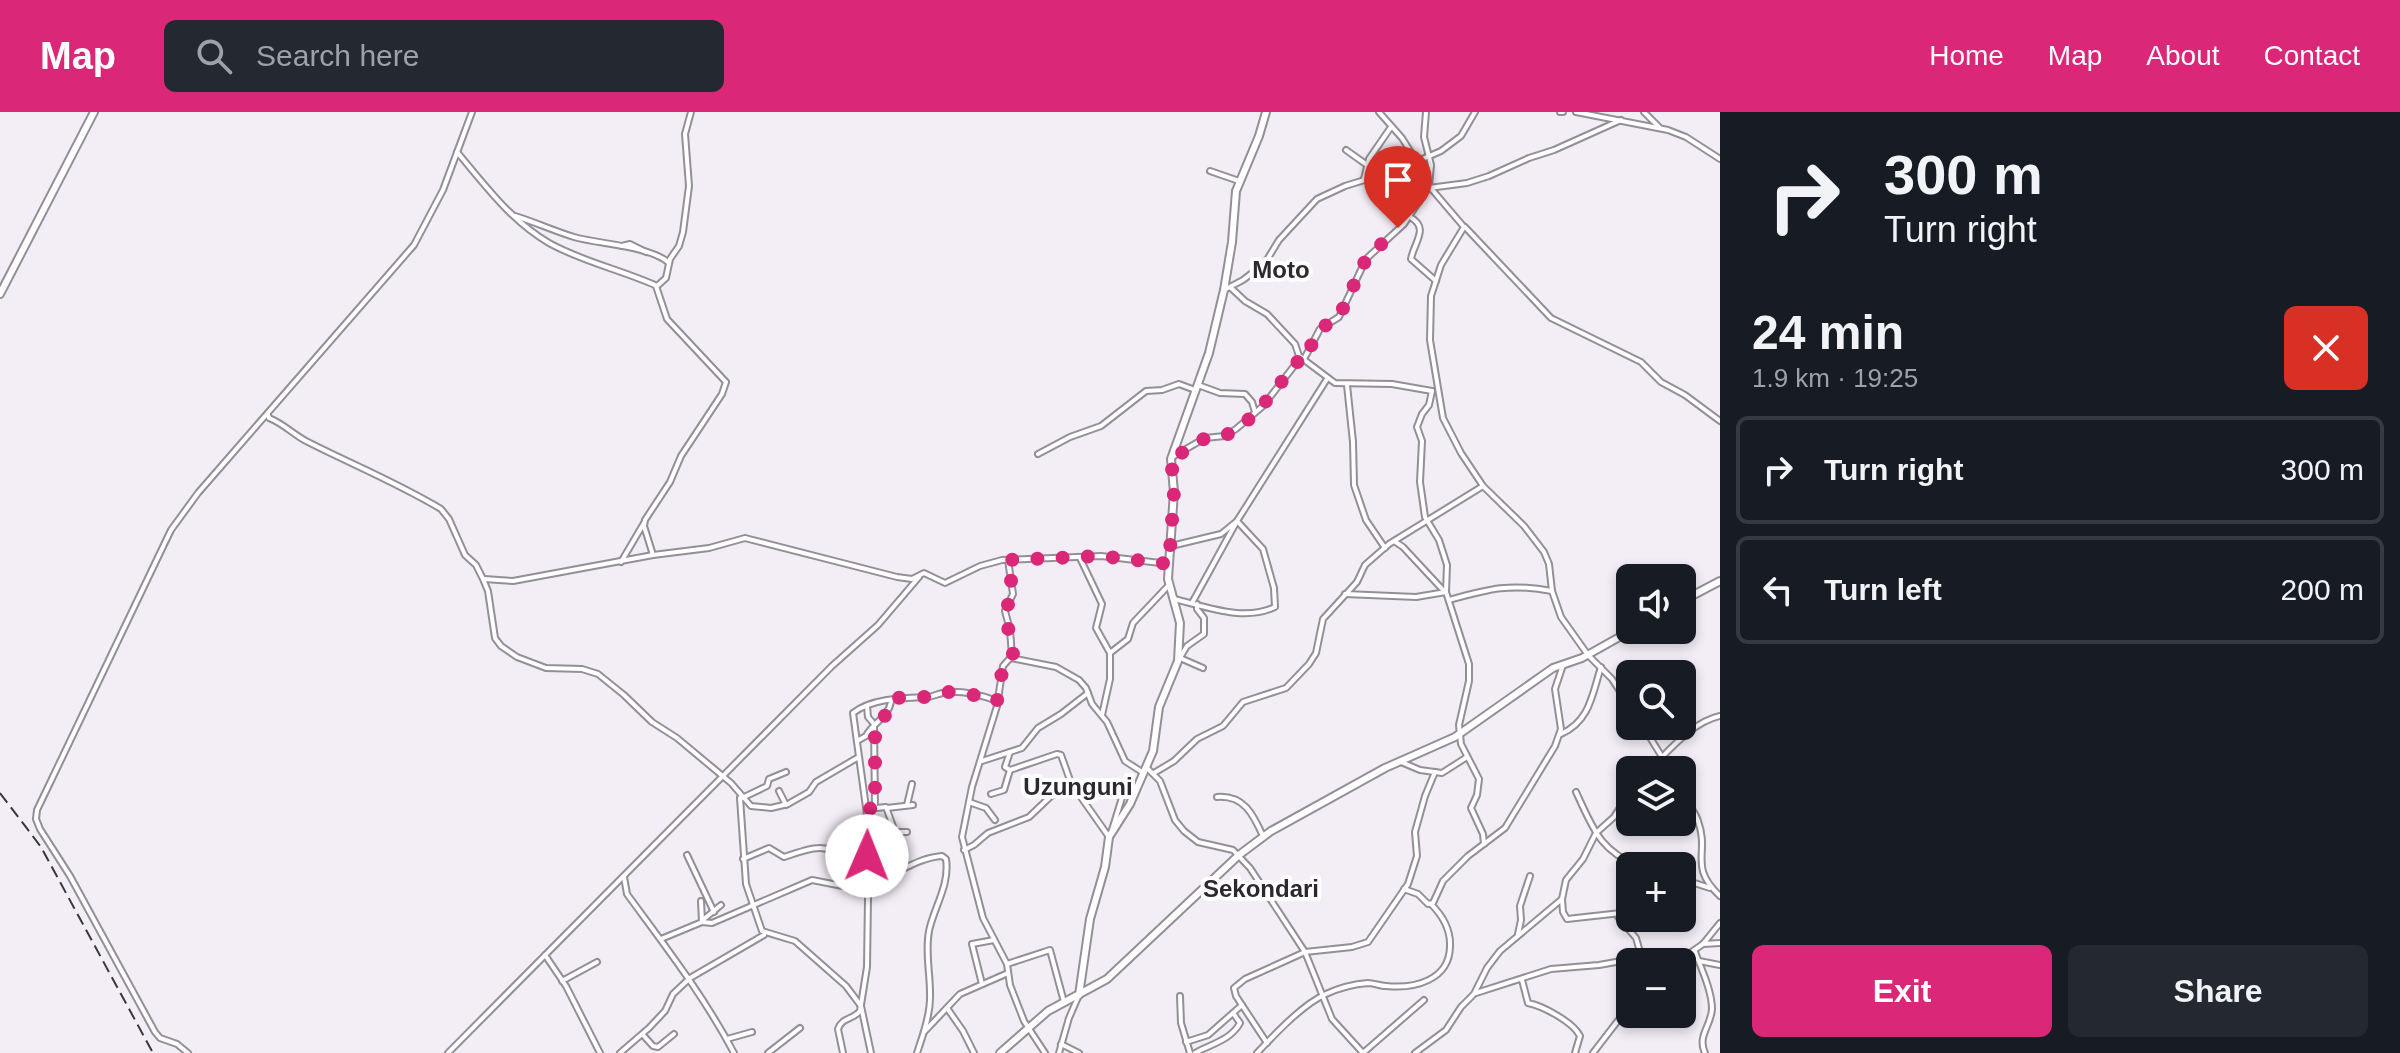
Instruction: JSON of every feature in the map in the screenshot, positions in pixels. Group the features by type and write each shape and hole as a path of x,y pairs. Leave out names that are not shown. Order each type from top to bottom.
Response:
{"street":[{"path":"0,294 94,112"},
{"path":"188,1053 175,1042 158,1037 151,1027 70,876 44,836 36,815 168,534 190,503 409,251 434,210 472,112"},
{"path":"656,286 666,278 669,263 679,246 686,215 689,177 685,138 691,112"},
{"path":"1110,835 1130,804 1154,746 1159,707 1179,660 1180,623 1169,585 1174,492 1171,456 1209,353 1227,289 1239,181 1266,112"},
{"path":"1379,112 1402,138 1417,162"},
{"path":"1171,456 1187,451 1209,437 1227,435 1255,413 1303,358 1320,329 1339,317 1366,259 1410,217 1429,187 1430,157 1424,137 1426,112"},
{"path":"1227,289 1265,263 1279,240 1317,199 1430,157 1461,136 1475,112"},
{"path":"1576,112 1661,128 1686,137 1720,159"},
{"path":"1644,112 1661,128"},
{"path":"1429,187 1467,183 1503,171 1621,120"},
{"path":"1364,179 1366,165 1391,127"},
{"path":"1346,150 1419,202"},
{"path":"457,152 513,216 553,245 656,286 667,319 726,382 722,394 681,456 670,482 621,562"},
{"path":"1210,171 1239,181"},
{"path":"1429,187 1551,318 1641,362 1666,386 1685,395 1720,421"},
{"path":"513,216 575,237 622,246 669,263"},
{"path":"1410,217 1419,224 1422,232 1411,259 1436,281"},
{"path":"1464,227 1441,265 1431,296 1429,332 1435,391 1447,427 1483,486 1524,526 1544,552 1561,617 1588,655 1616,685"},
{"path":"1227,289 1267,314 1295,344 1297,354 1327,375 1327,379"},
{"path":"1327,379 1347,385 1392,384 1435,391"},
{"path":"1194,604 1237,521 1293,428 1327,379"},
{"path":"1038,454 1070,437 1101,426 1146,391 1179,384 1220,393 1245,394 1252,402 1255,413"},
{"path":"1347,385 1354,485 1366,520 1385,548"},
{"path":"1435,391 1417,427 1422,441 1420,482 1427,522 1439,540 1447,565 1444,591"},
{"path":"268,413 269,418 294,430 306,441 441,509 449,519 465,555 476,565 483,579 489,594 495,638 507,651 519,659 546,668 582,669 598,674 652,722 677,738 724,777 749,805 759,808 786,805 809,792 816,782 834,770 857,758"},
{"path":"1154,773 1174,761 1197,739 1223,726 1243,702 1286,688 1314,657 1320,624 1357,582 1365,565 1394,541 1483,486"},
{"path":"1171,546 1218,536 1237,521"},
{"path":"1174,599 1229,613 1266,611 1275,607 1274,588 1263,549 1237,521"},
{"path":"644,523 653,555"},
{"path":"483,579 509,582 653,555 709,548 750,538 897,577 911,579 923,572"},
{"path":"1394,541 1444,591 1469,664 1459,735 1478,776 1478,789 1471,811 1483,834 1484,844"},
{"path":"923,572 945,583 986,564 1008,560 1101,556 1169,564"},
{"path":"1080,558 1102,604 1096,628 1110,653 1110,679 1102,715"},
{"path":"1008,560 1013,594 1005,611 1010,630 1011,658 1003,666 962,837 983,918 1007,964 1012,993 1027,1028 1045,1053"},
{"path":"448,1053 832,666 886,617 923,572"},
{"path":"1696,594 1720,581"},
{"path":"1110,653 1128,639 1133,623 1169,585"},
{"path":"1448,600 1491,588 1525,586 1552,591"},
{"path":"1345,594 1416,597 1444,591"},
{"path":"1179,660 1187,646 1204,634 1205,621 1194,604"},
{"path":"1000,1053 1048,1011 1107,979 1263,836 1399,761 1459,735 1544,673 1588,655 1616,639"},
{"path":"1011,658 1056,667 1079,680 1102,715 1125,761 1154,773 1160,781 1175,820 1184,831 1198,842 1233,850 1239,855 1305,952 1332,1019 1363,1053 1424,1000"},
{"path":"1179,660 1203,668"},
{"path":"1560,735 1555,689 1563,665"},
{"path":"1431,904 1443,881 1511,820 1560,735 1576,726 1585,715 1601,667"},
{"path":"843,1053 838,1029 845,1019 857,1015 867,967 869,837 852,714 867,706 901,697 929,697 948,692 997,701"},
{"path":"981,762 1022,748 1038,728 1088,693"},
{"path":"856,743 867,736 868,731 889,711 891,701"},
{"path":"867,706 868,717 875,727 875,808"},
{"path":"1664,756 1703,722 1720,716"},
{"path":"1010,752 1005,767 1010,770"},
{"path":"1010,770 1059,754 1064,758 1071,783 1110,835"},
{"path":"1399,761 1420,770 1443,773 1467,757"},
{"path":"991,794 1004,790 1010,770"},
{"path":"741,797 761,791 769,779 786,772"},
{"path":"1267,1043 1234,990 1237,984 1305,952 1352,947 1368,942 1401,898 1416,862 1414,836 1435,772"},
{"path":"964,850 995,829 1029,817 1071,783"},
{"path":"867,809 910,805 912,784"},
{"path":"1059,1053 1079,995 1090,919 1125,788"},
{"path":"779,791 786,805"},
{"path":"1576,792 1596,833 1616,856"},
{"path":"741,797 743,859 748,892 765,934"},
{"path":"1217,797 1234,798 1246,806 1263,836"},
{"path":"969,801 986,808 995,820"},
{"path":"887,808 895,832 907,832"},
{"path":"1616,814 1596,833 1583,859 1566,880 1562,899 1567,919 1616,915"},
{"path":"1696,818 1701,837 1700,866 1712,889 1720,896"},
{"path":"743,859 769,848 784,857 819,846 867,869"},
{"path":"687,855 714,912"},
{"path":"867,884 925,859 942,856 946,859 946,878 931,922 925,953 930,994 917,1053"},
{"path":"1518,936 1520,906 1530,876"},
{"path":"624,877 627,894 690,978 734,1053"},
{"path":"702,921 712,923 812,880 868,893"},
{"path":"1696,884 1712,889"},
{"path":"1257,1053 1300,1011 1322,996 1359,984 1400,985 1441,974 1448,963 1450,938 1444,921 1431,904 1418,894 1404,889"},
{"path":"1419,1051 1441,1035 1474,994 1492,960 1562,899"},
{"path":"701,901 702,921"},
{"path":"661,939 702,921 721,905"},
{"path":"1696,951 1720,923"},
{"path":"620,1053 643,1035 663,1013 675,991 690,978 765,934 795,941 838,977 861,1006 871,1053"},
{"path":"982,984 972,943 994,940"},
{"path":"1703,944 1720,943"},
{"path":"1007,964 1050,950 1064,1002"},
{"path":"545,955 600,1053"},
{"path":"1696,955 1712,1006 1701,1039 1705,1053"},
{"path":"1698,960 1720,965"},
{"path":"562,981 597,962"},
{"path":"1474,994 1561,967 1616,962"},
{"path":"923,1033 960,994 1008,973"},
{"path":"1521,980 1528,1003 1573,1025 1580,1036 1575,1053"},
{"path":"1180,996 1181,1023 1192,1053 1223,1040 1239,1027 1240,1023 1233,1013"},
{"path":"1186,1042 1208,1035 1242,1005"},
{"path":"947,1008 974,1053"},
{"path":"1593,1053 1616,1023"},
{"path":"768,1053 800,1028"},
{"path":"727,1039 752,1032"},
{"path":"643,1035 658,1047 674,1034"},
{"path":"1061,1044 1079,1053"}],"railway":[{"path":"0,793 41,847 153,1053"}],"district":[{"name":"Moto","path":"1281,270"},
{"name":"Uzunguni","path":"1078,787"},
{"name":"Sekondari","path":"1261,889"}],"route":[{"path":"867,856 867,809 875,808 875,727 889,711 891,701 948,692 997,701 1003,666 1013,654 1005,611 1013,594 1008,560 1101,556 1169,564 1174,492 1171,456 1187,451 1209,437 1227,435 1263,406 1302,357 1304,359 1320,329 1339,317 1366,259 1398,228"}]}
